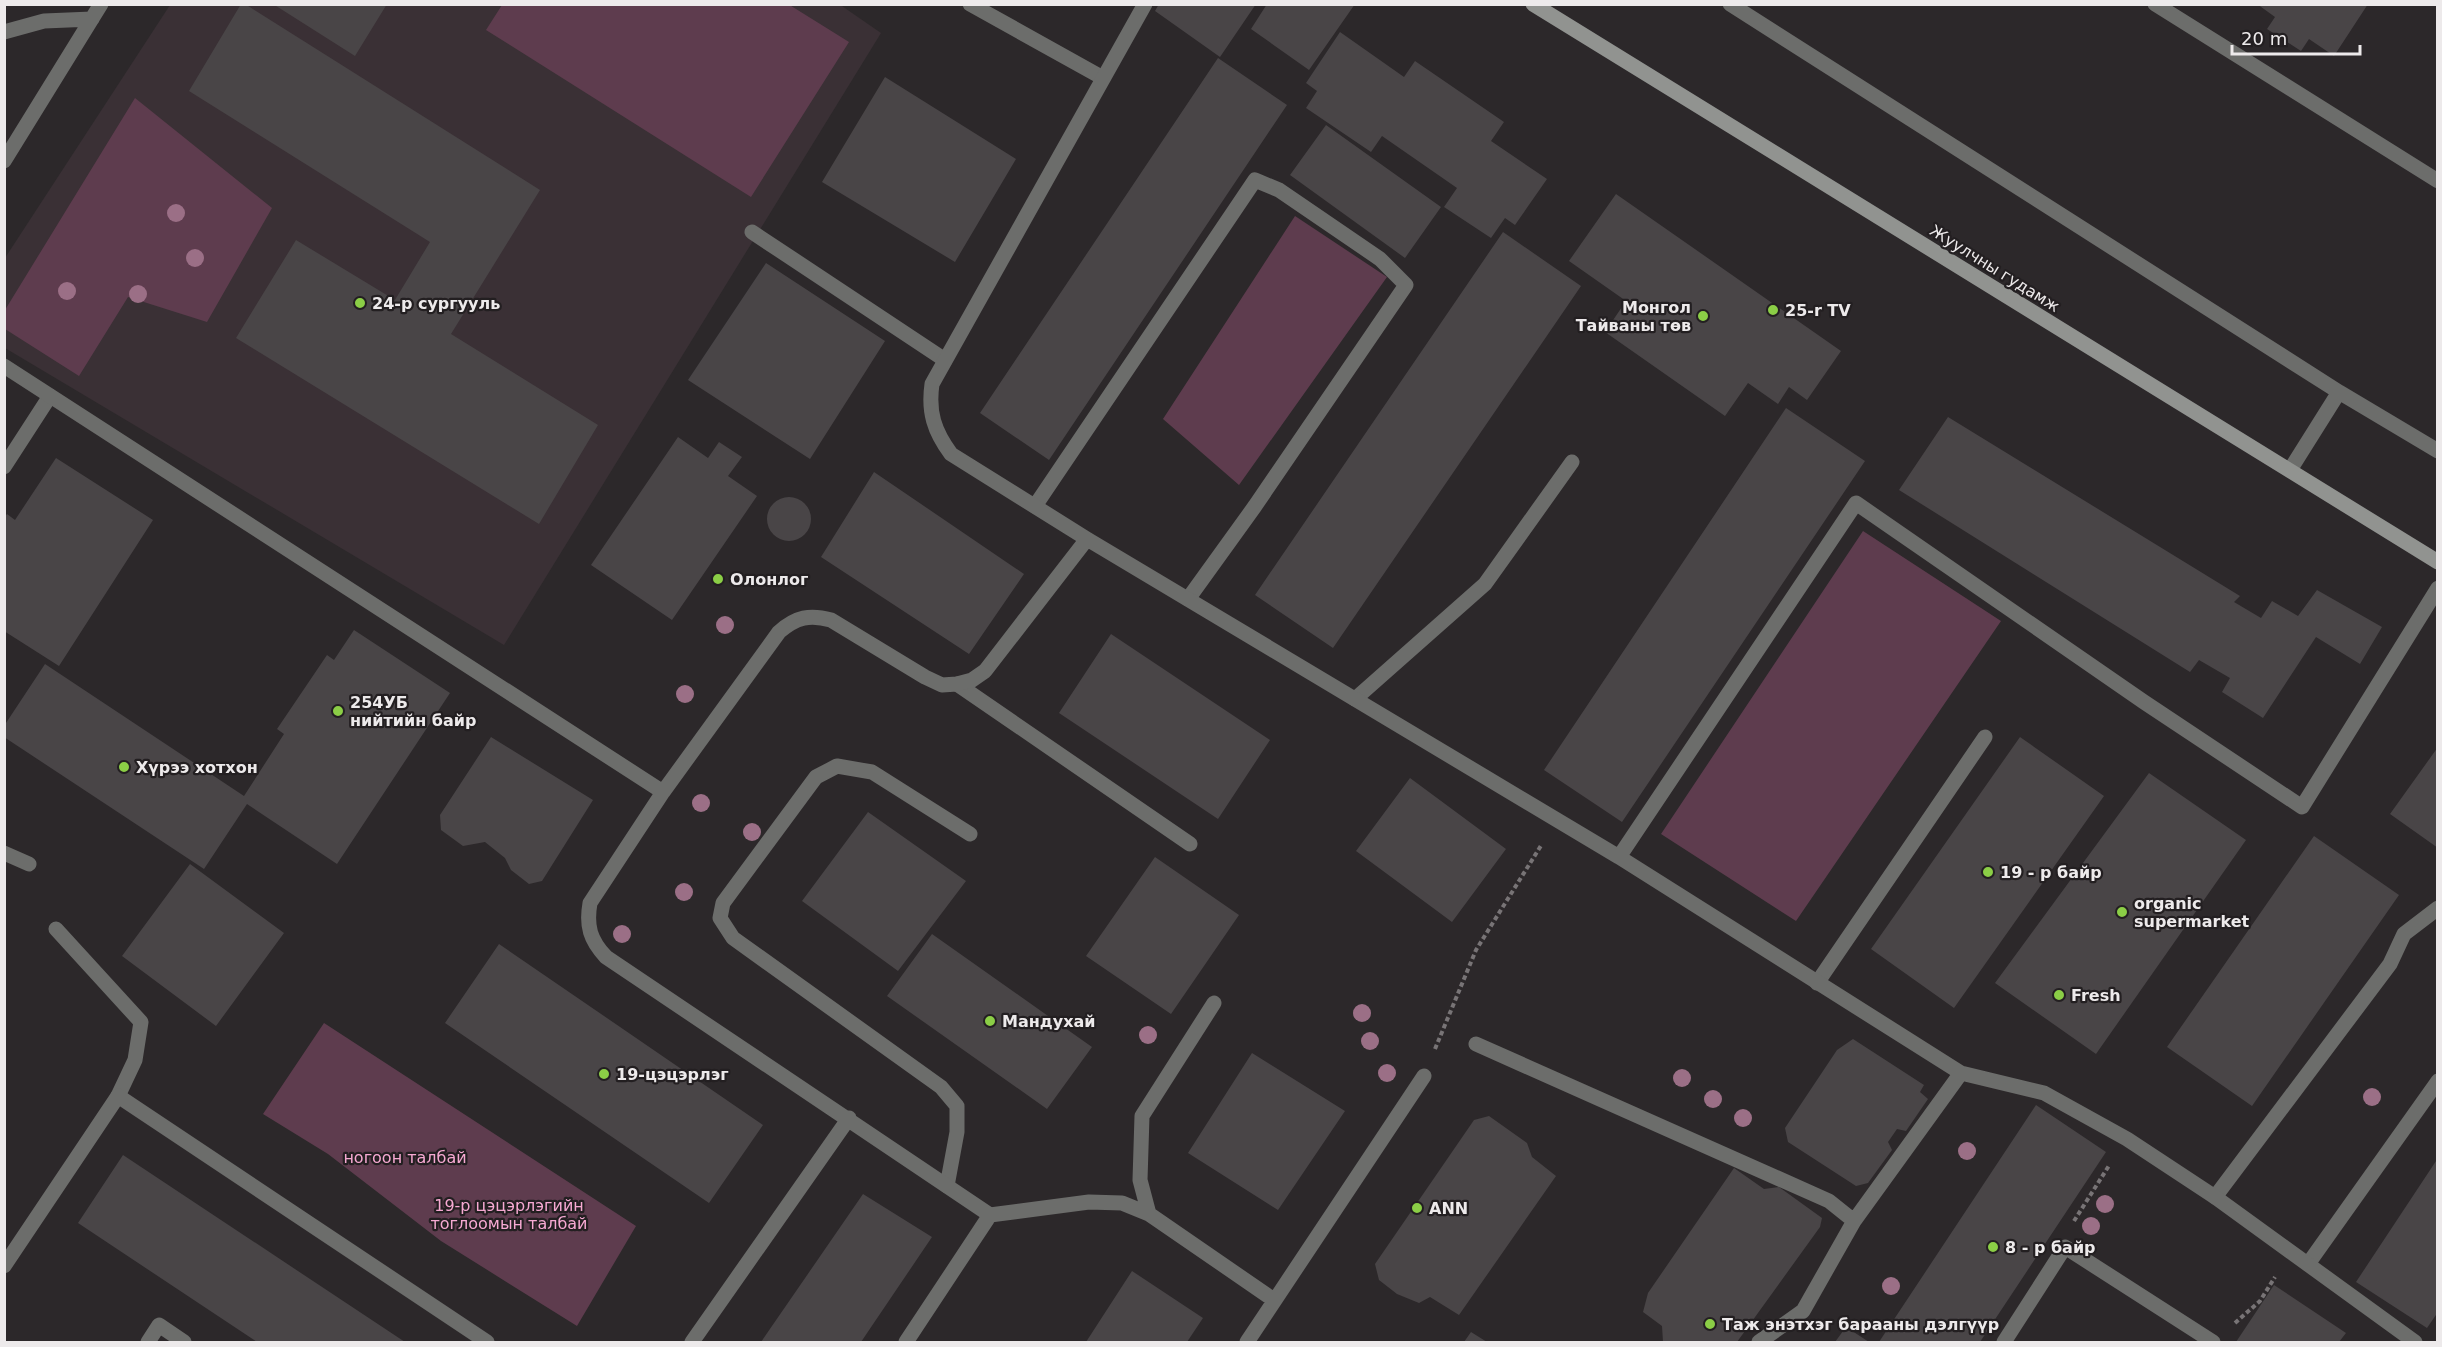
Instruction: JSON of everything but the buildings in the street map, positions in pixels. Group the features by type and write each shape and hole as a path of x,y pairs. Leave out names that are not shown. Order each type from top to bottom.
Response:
{"main road":[{"name":"Жуулчны гудамж","path":"1533,4 2438,562"}],"street":[{"path":"4,161 101,4"},
{"path":"970,4 1103,78"},
{"path":"1145,4 932,384 930,402 932,421 940,439 951,454 1088,539 1619,857 1961,1073 2044,1093 2127,1139 2215,1197 2415,1342"},
{"path":"1730,4 2339,392 2438,451"},
{"path":"2155,4 2438,181"},
{"path":"4,32 44,21 92,19"},
{"path":"1035,506 1255,180 1279,190 1380,259 1406,285 1255,506 1188,599"},
{"path":"752,232 945,360"},
{"path":"4,366 663,792"},
{"path":"2290,470 2339,392"},
{"path":"4,467 50,396"},
{"path":"1355,699 1485,584 1572,462"},
{"path":"1619,857 1856,503 2144,702 2302,807 2438,588"},
{"path":"1088,539 985,671 972,680 942,685 831,620 818,616 803,617 790,622 779,632 663,792 590,903 587,918 589,933 596,946 606,957 849,1118 990,1215 1089,1202 1122,1203 1149,1214 1274,1300"},
{"path":"957,684 1190,844"},
{"path":"1817,982 1985,737"},
{"path":"947,1186 957,1132 957,1106 942,1088 733,938 720,918 723,903 816,777 837,766 872,772 970,834"},
{"path":"4,853 29,864"},
{"path":"2215,1197 2390,964 2404,934 2438,908"},
{"path":"4,1266 118,1096 135,1060 141,1022 56,929"},
{"path":"1149,1214 1140,1179 1142,1116 1214,1003"},
{"path":"1476,1044 1829,1201 1854,1221"},
{"path":"1759,1342 1803,1311 1854,1221 1961,1073"},
{"path":"1247,1342 1424,1076"},
{"path":"2308,1264 2438,1081"},
{"path":"118,1096 487,1342"},
{"path":"692,1342 849,1118"},
{"path":"906,1342 990,1215"},
{"path":"2004,1342 2065,1247 2213,1342"},
{"path":"148,1342 159,1325 184,1342"}],"path":[{"path":"1424,1076 1476,950 1557,820"},
{"path":"2065,1247 2074,1220 2127,1139"},
{"path":"2213,1342 2260,1301 2292,1252"}],"shaded area":[{"name":"24-р сургууль","path":"839,4 881,33 504,645 5,348 5,258 170,5"}],"green space":[{"path":"788,4 849,42 751,197 486,30 502,5"},
{"path":"135,98 272,208 207,322 128,297 79,376 5,329 5,310"},
{"path":"1295,216 1387,277 1239,485 1163,419"},
{"path":"1863,531 2001,621 1796,921 1661,834"},
{"name":"19-р цэцэрлэгийн тоглоомын талбай","path":"324,1023 636,1226 577,1326 441,1241 328,1154 263,1114"}],"place":[{"name":"24-р сургууль","path":"360,303"},
{"name":"25-r TV","path":"1773,310"},
{"name":"Монгол Тайваны төв","path":"1703,316"},
{"name":"Олонлог","path":"718,579"},
{"name":"254УБ нийтийн байр","path":"338,711"},
{"name":"Хүрээ хотхон","path":"124,767"},
{"name":"19 - р байр","path":"1988,872"},
{"name":"organic supermarket","path":"2122,912"},
{"name":"Fresh","path":"2059,995"},
{"name":"Мандухай","path":"990,1021"},
{"name":"19-цэцэрлэг","path":"604,1074"},
{"name":"ANN","path":"1417,1208"},
{"name":"8 - р байр","path":"1993,1247"},
{"name":"Таж энэтхэг барааны дэлгүүр","path":"1710,1324"}],"park label":[{"name":"ногоон талбай","path":"405,1157"}]}
